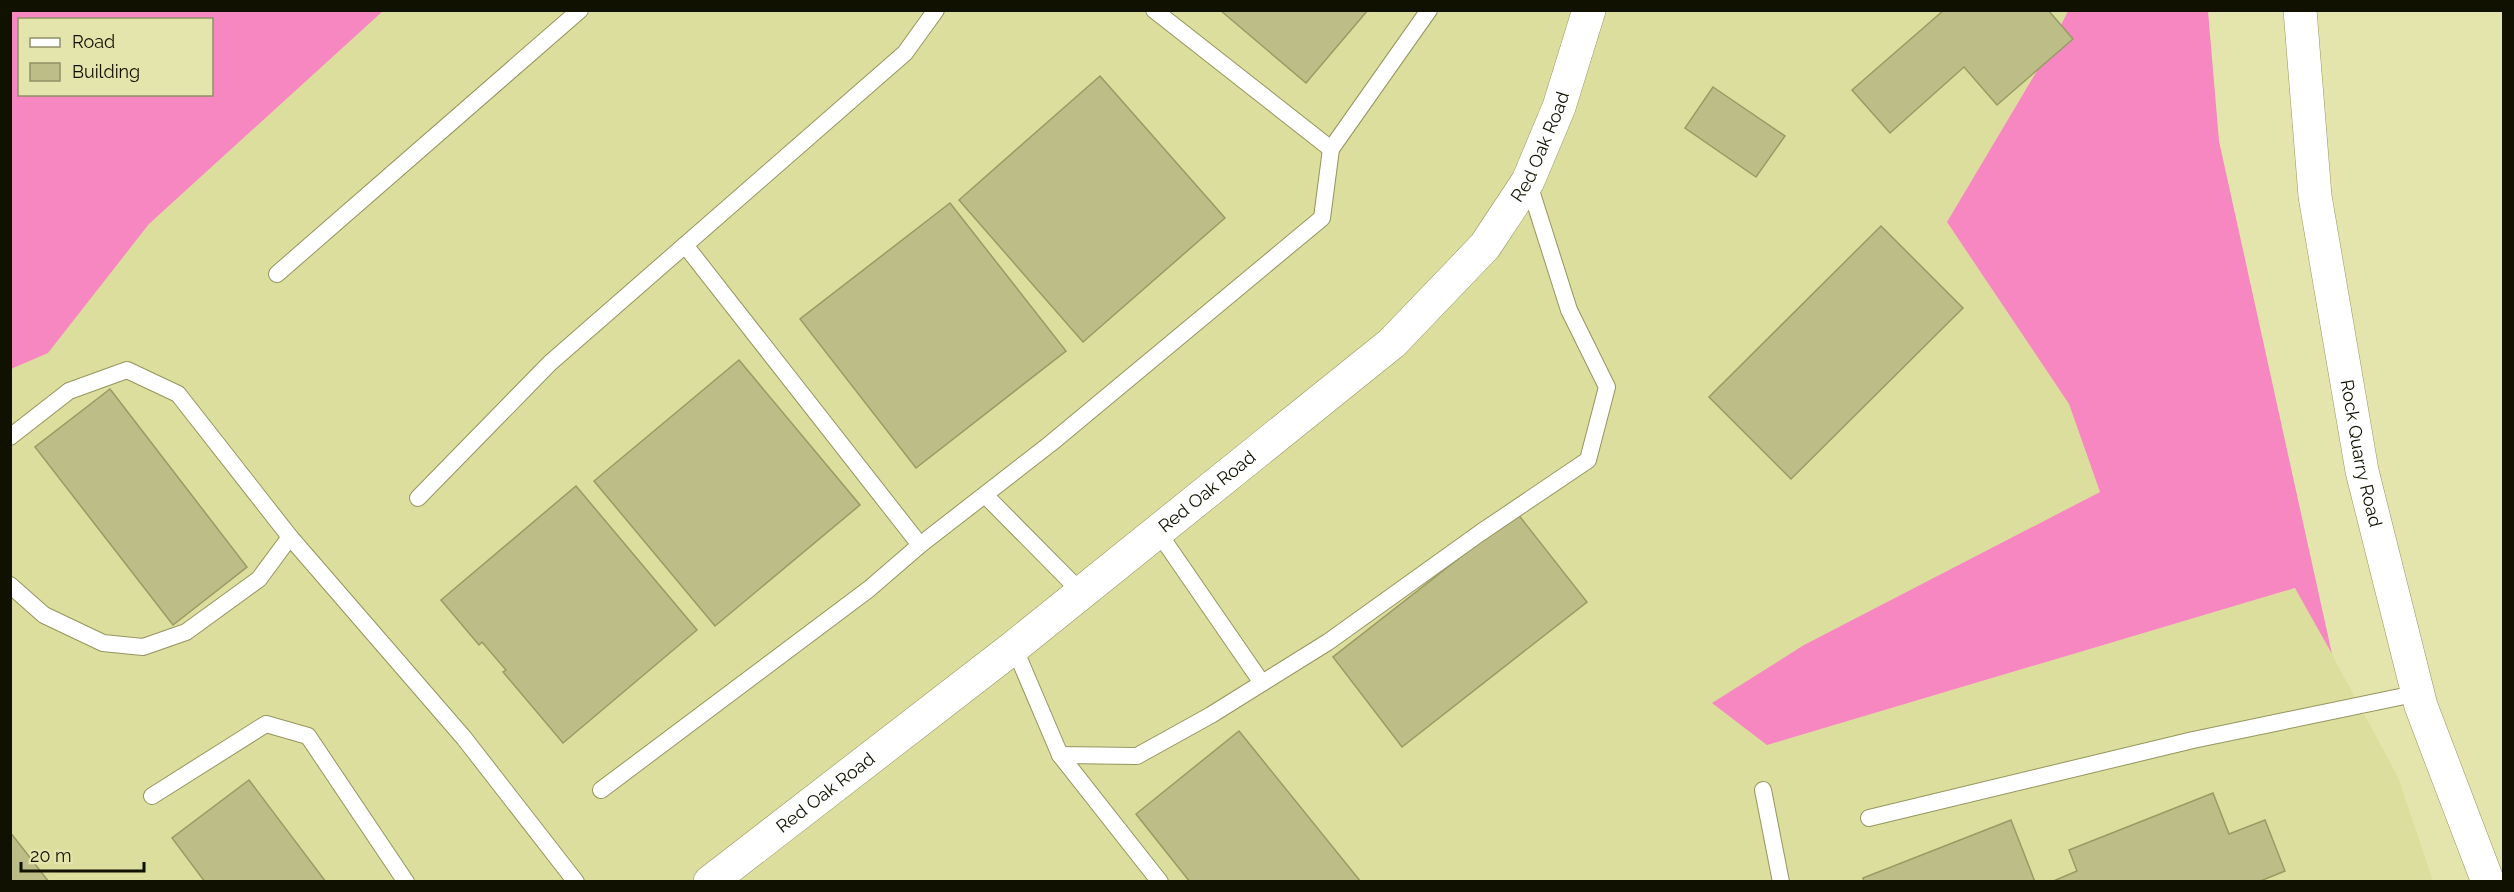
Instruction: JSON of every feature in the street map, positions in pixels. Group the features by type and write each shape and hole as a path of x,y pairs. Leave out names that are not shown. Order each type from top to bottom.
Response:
{"street":[{"name":"Red Oak Road","path":"710,882 1014,647 1392,344 1485,246 1528,181 1558,107 1589,10"},
{"name":"Rock Quarry Road","path":"2300,10 2315,196 2360,459 2421,706 2488,882"}],"lane":[{"path":"277,274 580,10"},
{"path":"418,498 550,363 905,53 936,10"},
{"path":"1154,10 1331,149"},
{"path":"601,790 869,589 920,545 1050,444 1322,218 1331,149 1429,10"},
{"path":"1060,755 1137,756 1211,715 1329,642 1479,533 1588,460 1607,387 1569,310 1528,181"},
{"path":"685,245 920,545"},
{"path":"10,437 69,391 127,370 178,394 290,537 464,738 576,882"},
{"path":"985,495 1082,592"},
{"path":"1158,532 1262,683"},
{"path":"10,585 45,615 103,643 143,646 186,632 259,579 290,537"},
{"path":"1014,647 1060,755 1160,882"},
{"path":"1869,819 2193,740 2419,693"},
{"path":"152,796 266,723 308,736 406,882"},
{"path":"1762,790 1781,882"}],"shaded area":[{"path":"10,11 383,11 149,224 48,353 11,369"},
{"path":"383,11 2068,11 2044,59 1947,222 2069,404 2100,492 1804,645 1767,745 2296,588 2398,777 2433,881 11,881 10,369 48,353 149,224"},
{"path":"2068,11 2208,11 2219,141 2332,654 2295,588 1767,745 1712,703 1804,645 2100,492 2069,404 1947,222 2044,59"}],"building":[{"path":"1220,10 1368,10 1306,83"},
{"path":"1944,10 2048,10 2073,39 1997,105 1964,67 1890,133 1852,90"},
{"path":"1100,76 1225,218 1083,342 959,200"},
{"path":"1713,87 1785,136 1756,177 1685,128"},
{"path":"950,203 1066,351 916,468 800,319"},
{"path":"1881,226 1963,308 1791,479 1709,397"},
{"path":"739,360 860,505 715,626 594,481"},
{"path":"110,389 247,567 173,625 35,447"},
{"path":"576,486 697,630 563,743 503,672 506,670 482,642 479,645 441,600"},
{"path":"1517,513 1587,602 1402,747 1333,657"},
{"path":"1239,731 1361,882 1190,882 1136,814"},
{"path":"249,780 326,882 205,882 172,838"},
{"path":"2213,793 2229,834 2265,820 2285,871 2258,882 2051,882 2077,871 2069,850"},
{"path":"2011,820 2035,882 1864,882 1863,878"},
{"path":"10,832 49,882 10,882"}]}
